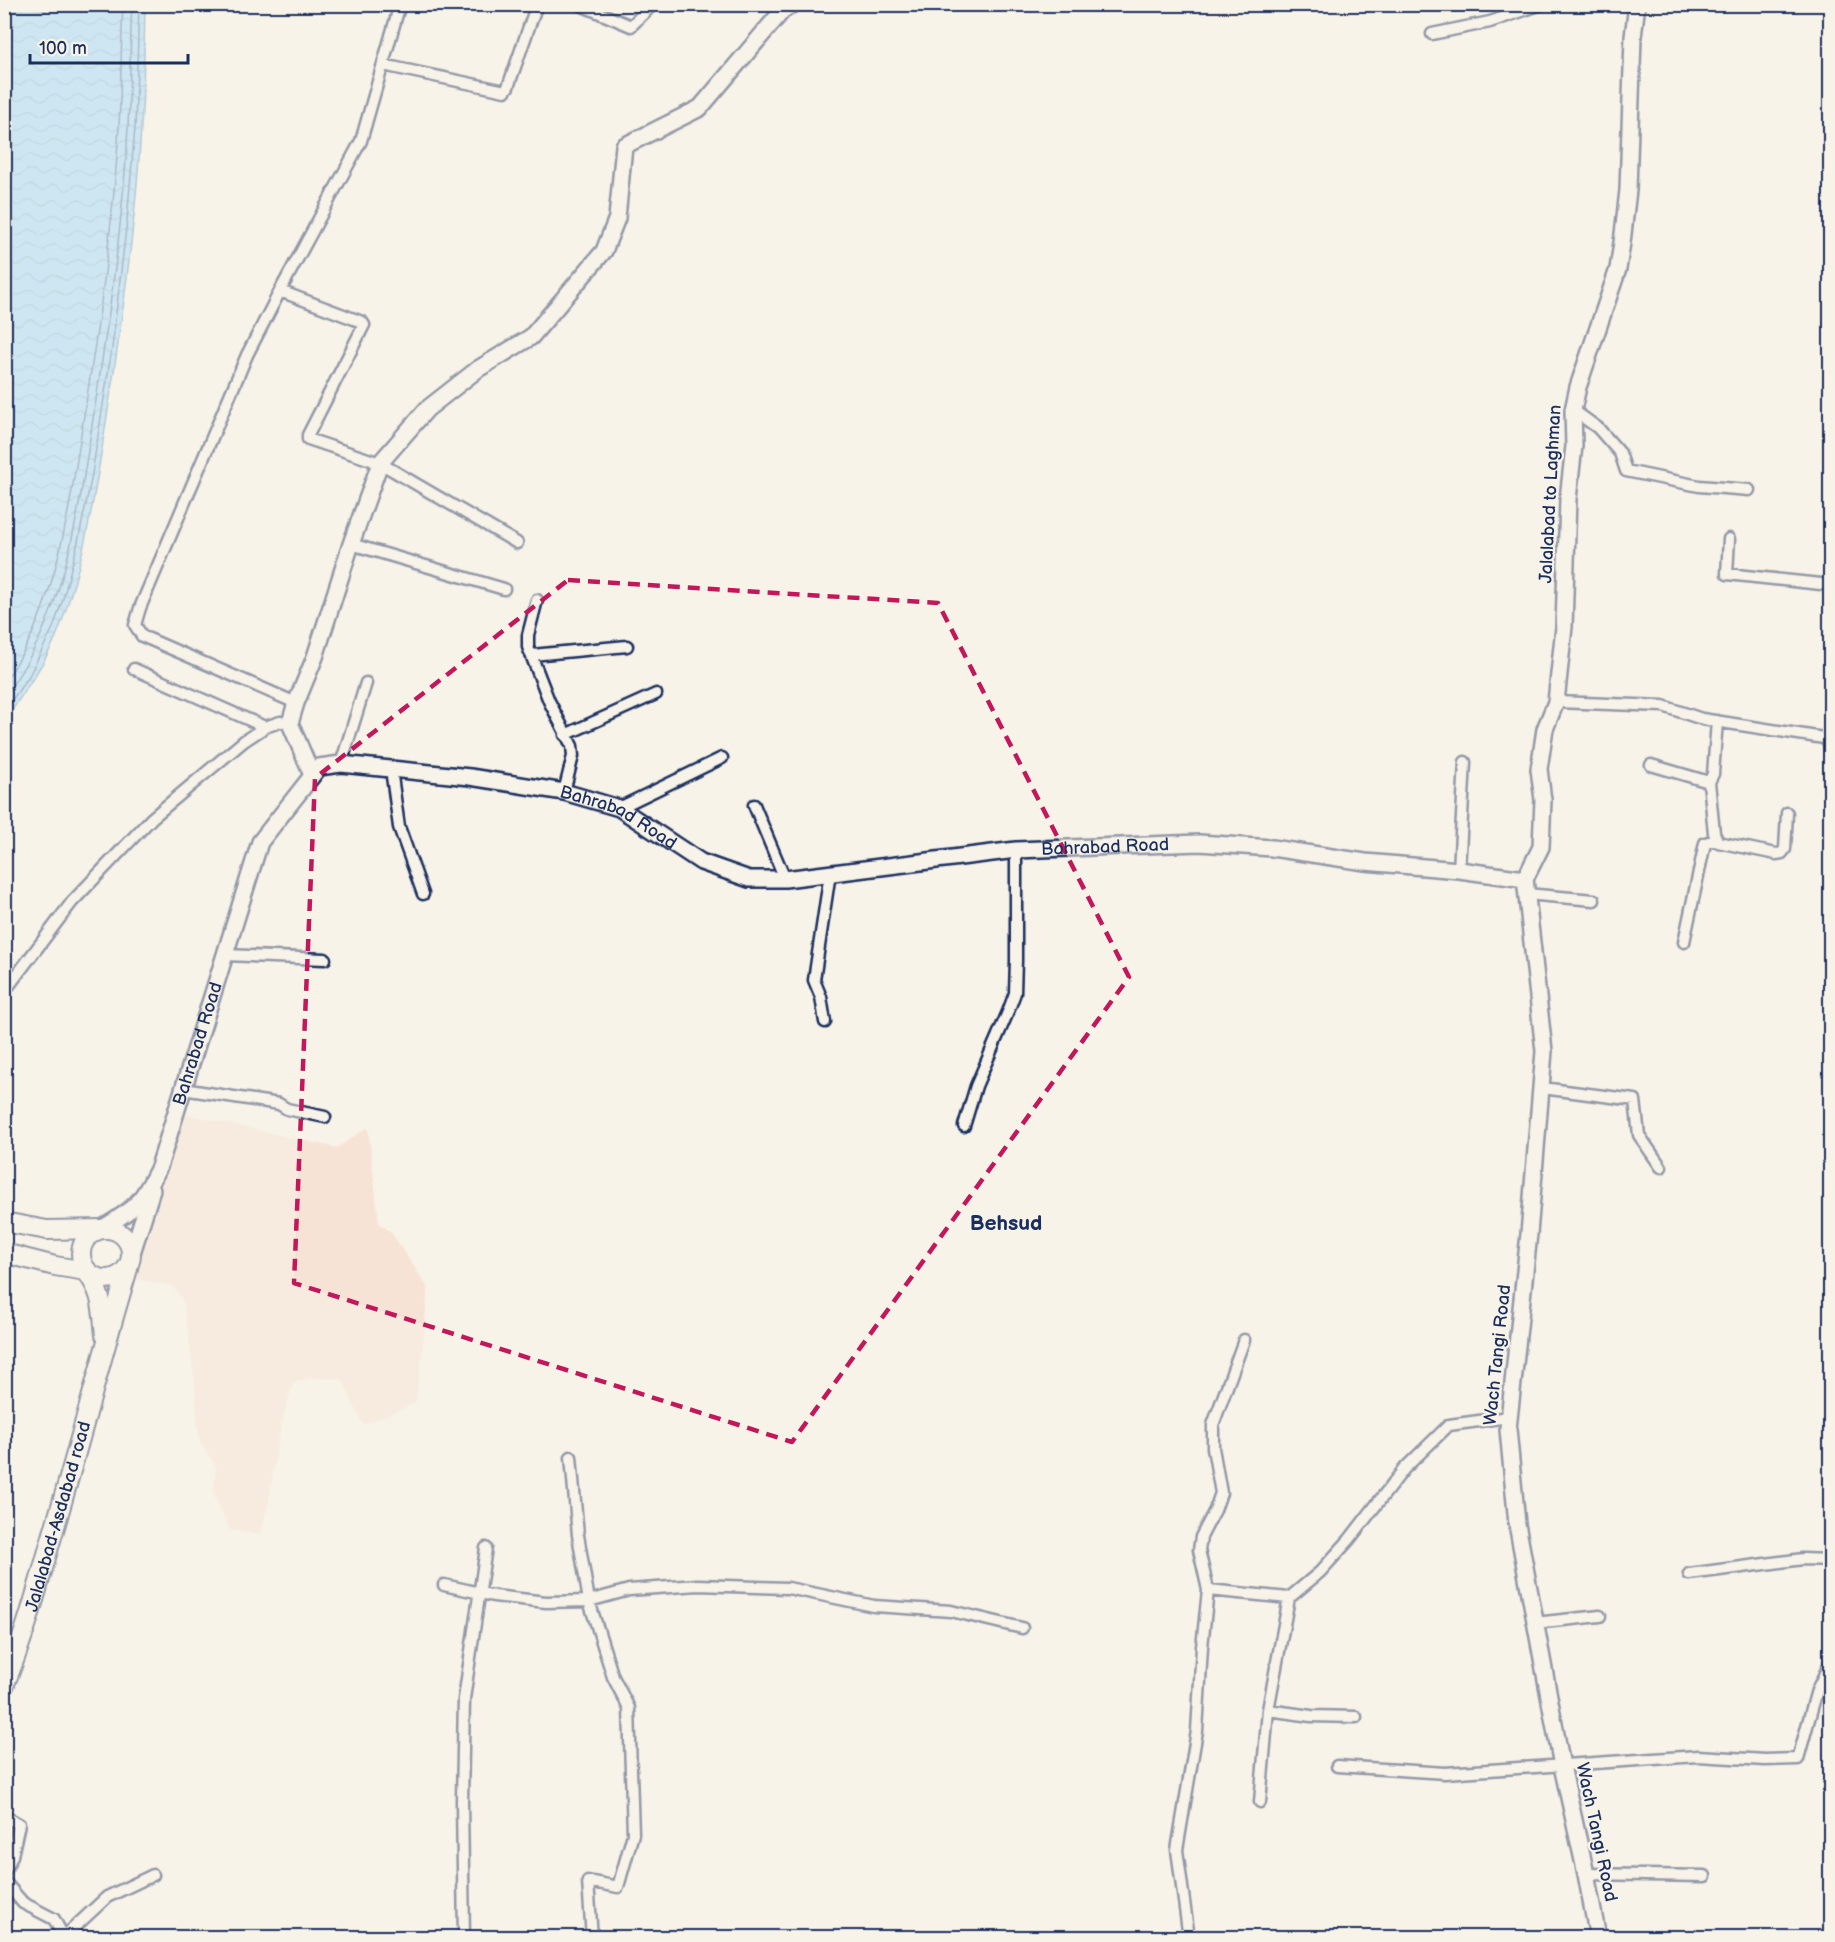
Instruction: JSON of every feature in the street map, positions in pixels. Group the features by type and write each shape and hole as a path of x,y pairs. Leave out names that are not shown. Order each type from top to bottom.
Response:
{"main road":[{"path":"312,776 290,723 315,657 380,463 427,409 478,369 531,337 604,251 617,218 624,146 700,108 783,10 793,4"},
{"name":"Jalalabad to Laghman","path":"1526,886 1541,847 1543,800 1539,768 1545,729 1556,702 1564,627 1568,499 1574,446 1573,410 1578,387 1618,269 1628,190 1633,37 1638,4"},
{"name":"Bahrabad Road","path":"101,1229 134,1208 147,1193 159,1167 261,842 320,767 341,764 470,777 564,792 619,808 701,862 749,879 785,879 1016,850 1219,843 1272,848 1365,862 1459,870 1526,886"},
{"name":"Wach Tangi Road","path":"1526,886 1544,1051 1528,1245 1508,1429 1517,1524 1562,1766 1598,1938"},
{"path":"4,1253 86,1272 100,1279 116,1277 129,1261 159,1167"},
{"path":"4,1222 47,1230 109,1229 122,1235 130,1248 129,1261"},
{"path":"101,1229 94,1232 83,1243 81,1257 86,1272 97,1286 102,1305 106,1342"},
{"name":"Jalalabad-Asdabad road","path":"4,1686 19,1651 83,1432 129,1261"}],"street":[{"path":"296,703 142,636 135,625 140,608 248,355 361,141 400,4"},
{"path":"383,65 505,91 537,4"},
{"path":"578,4 630,26 653,4"},
{"path":"1432,34 1490,22 1542,4"},
{"path":"280,291 362,322 364,325 308,439 380,463 517,543"},
{"path":"1573,410 1598,428 1620,453 1626,471 1699,486 1749,490"},
{"path":"1728,539 1727,574 1830,585"},
{"path":"351,544 504,589"},
{"path":"537,600 528,635 528,646 549,701 572,746 573,756 564,792"},
{"path":"532,655 627,646"},
{"path":"134,669 265,728"},
{"path":"341,764 366,683"},
{"path":"565,735 656,694"},
{"path":"1556,702 1663,706 1702,719 1830,739"},
{"path":"1716,840 1709,782 1713,774 1717,721"},
{"path":"4,992 72,902 152,818 244,741 280,722 290,723"},
{"path":"619,808 722,758"},
{"path":"1459,870 1465,762"},
{"path":"1650,765 1709,782"},
{"path":"392,770 399,827 423,894"},
{"path":"754,805 785,879"},
{"path":"1684,942 1705,843 1716,840 1776,854 1782,853 1785,849 1787,813"},
{"path":"964,1126 976,1086 1015,993 1016,850"},
{"path":"825,1022 821,997 814,980 830,873"},
{"path":"1526,886 1594,900"},
{"path":"225,955 325,959"},
{"path":"1542,1088 1635,1100 1639,1135 1661,1167"},
{"path":"183,1089 279,1104 287,1109 325,1117"},
{"path":"1189,1938 1177,1850 1197,1731 1202,1647 1209,1590 1199,1550 1201,1538 1221,1492 1213,1448 1213,1425 1245,1340"},
{"path":"1260,1802 1268,1710 1289,1598 1320,1572 1349,1540 1404,1468 1449,1425 1509,1417"},
{"path":"571,1457 578,1535 589,1601 613,1677 628,1708 633,1834 618,1887 588,1881 592,1938"},
{"path":"464,1938 462,1802 464,1700 486,1548"},
{"path":"1689,1575 1803,1559 1830,1560"},
{"path":"444,1585 480,1593 546,1602 589,1601 629,1590 698,1585 788,1588 874,1606 951,1611 1022,1628"},
{"path":"1209,1590 1289,1598"},
{"path":"1535,1623 1600,1616"},
{"path":"1337,1766 1445,1773 1698,1756 1765,1760 1798,1759 1817,1690 1830,1663"},
{"path":"1268,1710 1311,1716 1356,1717"},
{"path":"4,1816 19,1824 12,1856 4,1873"},
{"path":"1586,1874 1705,1876"},
{"path":"4,1881 23,1903 54,1919 64,1937 107,1898 153,1875"}],"highlighted area":[{"path":"568,580 938,603 1129,977 792,1442 294,1283 315,778"}],"shaded area":[{"path":"186,1114 337,1148 368,1127 379,1223 391,1232 428,1288 421,1369 415,1404 363,1425 342,1379 310,1378 293,1383 279,1435 268,1506 260,1535 230,1530 213,1493 216,1467 199,1441 194,1377 184,1303 173,1286 130,1278 148,1215"}],"water":[{"path":"5,4 145,5 142,112 132,235 113,380 89,524 76,577 54,642 5,722"}],"district":[{"name":"Behsud","path":"1006,1223"}]}
